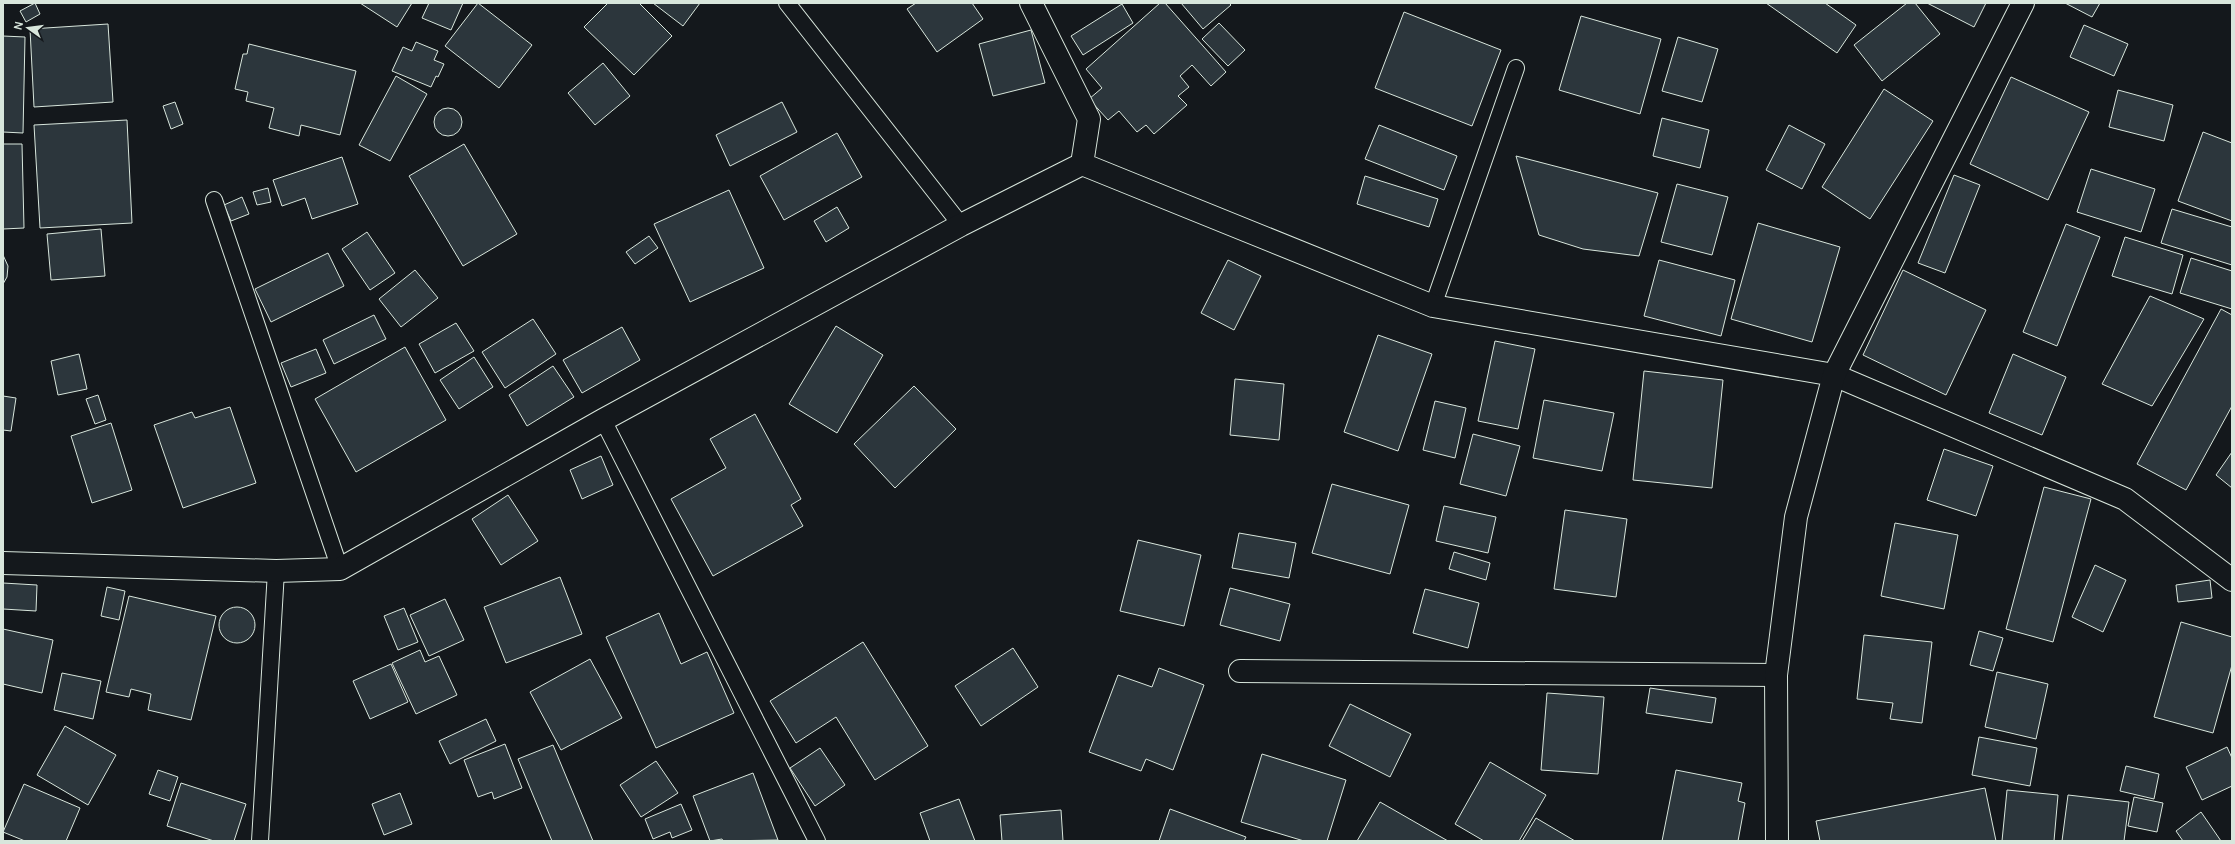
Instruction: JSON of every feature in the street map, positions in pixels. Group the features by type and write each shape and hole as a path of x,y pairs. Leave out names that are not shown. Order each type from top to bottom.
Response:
{"street":[{"path":"1031,3 1089,119 1082,164"},
{"path":"1777,841 1776,676 1796,517 1834,375 2023,3"},
{"path":"3,563 276,572 340,569 603,420 961,225 1082,164 1433,306 1834,375 2125,499 2232,580"},
{"path":"1240,671 1776,676"}],"lane":[{"path":"787,3 961,225"},
{"path":"1433,306 1516,68"},
{"path":"214,200 340,569"},
{"path":"603,420 817,841"},
{"path":"260,841 276,572"}],"building":[{"path":"35,3 40,14 26,22 20,11"},
{"path":"360,3 412,3 397,27"},
{"path":"429,3 463,3 451,30 422,18"},
{"path":"478,3 532,45 499,88 445,46"},
{"path":"608,3 639,3 672,36 634,75 584,27"},
{"path":"653,3 700,3 683,26"},
{"path":"916,3 972,3 983,19 937,52 907,9"},
{"path":"1160,3 1165,3 1226,72 1211,86 1192,65 1180,76 1189,87 1178,96 1187,105 1154,134 1146,125 1137,132 1119,111 1108,120 1089,99 1102,88 1086,69"},
{"path":"1181,3 1229,3 1231,5 1203,29"},
{"path":"1766,3 1825,3 1856,25 1837,53"},
{"path":"1907,3 1915,3 1940,34 1882,81 1854,45"},
{"path":"1927,3 1986,3 1974,27"},
{"path":"2065,3 2100,3 2092,17"},
{"path":"1122,4 1133,23 1083,55 1071,36"},
{"path":"1404,12 1501,50 1472,126 1375,88"},
{"path":"1581,16 1661,39 1640,114 1559,90"},
{"path":"1219,23 1245,50 1228,66 1202,39"},
{"path":"108,24 113,102 34,107 30,29"},
{"path":"2084,25 2128,44 2114,76 2070,57"},
{"path":"1031,30 1045,83 993,96 979,44"},
{"path":"3,36 25,37 23,133 3,132"},
{"path":"1678,37 1718,49 1702,102 1662,91"},
{"path":"416,42 438,51 434,60 444,64 431,87 392,71 403,47 412,51"},
{"path":"249,44 356,71 340,135 301,125 299,136 269,128 274,108 246,101 248,92 235,89 243,54 247,54"},
{"path":"603,63 630,96 595,125 568,93"},
{"path":"396,76 427,94 390,161 359,145"},
{"path":"2011,77 2089,112 2048,200 1970,164"},
{"path":"1884,89 1933,121 1870,219 1822,187"},
{"path":"2118,90 2173,105 2164,141 2109,127"},
{"path":"175,102 183,124 171,129 163,106"},
{"path":"782,102 797,132 730,166 716,135"},
{"path":"448,108 458,112 462,122 458,132 448,136 438,132 434,122 438,112"},
{"path":"1662,118 1709,130 1700,168 1653,156"},
{"path":"127,120 132,223 40,228 34,125"},
{"path":"1379,125 1457,156 1444,190 1365,159"},
{"path":"1789,125 1825,144 1802,189 1766,170"},
{"path":"2203,132 2232,143 2232,221 2178,201"},
{"path":"837,133 862,177 784,220 760,176"},
{"path":"3,144 22,144 24,228 3,229"},
{"path":"464,144 517,234 463,266 409,176"},
{"path":"1516,156 1658,193 1639,256 1583,249 1539,235"},
{"path":"342,157 358,204 312,219 305,198 282,206 273,180"},
{"path":"2091,169 2155,189 2141,232 2077,212"},
{"path":"1954,175 1980,185 1945,273 1918,263"},
{"path":"1365,176 1438,199 1429,227 1357,204"},
{"path":"1677,184 1728,197 1712,255 1661,242"},
{"path":"268,188 271,202 257,205 253,192"},
{"path":"729,190 764,268 690,302 654,224"},
{"path":"242,197 249,214 231,221 224,205"},
{"path":"837,207 849,228 826,242 814,221"},
{"path":"2172,209 2232,227 2232,265 2161,243"},
{"path":"1758,223 1840,247 1812,342 1731,319"},
{"path":"2066,224 2100,237 2057,346 2023,332"},
{"path":"101,229 105,276 51,280 47,234"},
{"path":"367,232 395,273 370,290 342,249"},
{"path":"649,236 658,248 635,264 626,252"},
{"path":"2125,237 2183,255 2172,294 2112,276"},
{"path":"328,253 344,286 271,322 255,289"},
{"path":"3,255 8,266 7,277 3,284"},
{"path":"2191,258 2232,271 2232,309 2180,293"},
{"path":"1228,260 1261,276 1234,330 1201,313"},
{"path":"1659,260 1735,280 1721,336 1644,316"},
{"path":"415,270 438,298 401,327 379,299"},
{"path":"1903,270 1986,310 1946,395 1863,355"},
{"path":"2150,296 2204,319 2152,406 2102,384"},
{"path":"2221,309 2232,315 2232,406 2186,490 2137,464"},
{"path":"374,315 386,339 334,364 323,340"},
{"path":"533,319 556,354 505,388 482,352"},
{"path":"456,323 474,351 435,373 419,344"},
{"path":"836,326 883,355 837,433 789,404"},
{"path":"622,327 640,360 582,393 563,360"},
{"path":"1378,335 1432,354 1398,451 1344,432"},
{"path":"1495,341 1535,349 1518,429 1478,421"},
{"path":"405,347 446,420 356,472 315,399"},
{"path":"316,349 326,373 291,387 281,363"},
{"path":"79,354 87,389 58,395 51,361"},
{"path":"2013,354 2066,377 2042,435 1989,413"},
{"path":"474,357 493,387 459,409 440,380"},
{"path":"553,366 574,397 527,426 509,395"},
{"path":"1644,371 1723,380 1712,488 1633,480"},
{"path":"1235,379 1284,384 1279,440 1230,435"},
{"path":"914,386 956,429 895,488 854,444"},
{"path":"98,395 106,420 95,424 86,399"},
{"path":"3,396 16,398 11,431 3,430"},
{"path":"1544,400 1614,413 1602,471 1533,458"},
{"path":"1435,401 1466,408 1455,458 1423,450"},
{"path":"230,407 256,483 183,508 154,425 192,412 195,418"},
{"path":"755,414 801,499 791,505 803,526 713,576 671,499 726,468 710,439"},
{"path":"111,423 132,490 92,503 71,436"},
{"path":"1473,434 1520,446 1506,496 1460,484"},
{"path":"1944,449 1993,466 1976,516 1927,500"},
{"path":"2232,452 2232,488 2216,475"},
{"path":"601,456 613,485 582,499 570,470"},
{"path":"1332,484 1409,505 1390,574 1312,553"},
{"path":"2044,487 2091,499 2053,642 2006,629"},
{"path":"508,495 538,541 501,565 472,519"},
{"path":"1444,506 1496,517 1488,553 1436,541"},
{"path":"1565,510 1627,519 1616,597 1554,589"},
{"path":"1895,523 1958,535 1944,609 1881,596"},
{"path":"1239,533 1296,543 1289,578 1232,568"},
{"path":"1138,540 1201,555 1184,626 1120,611"},
{"path":"1454,552 1490,563 1486,580 1449,569"},
{"path":"2095,565 2126,580 2103,632 2072,617"},
{"path":"560,577 582,634 506,663 484,607"},
{"path":"2210,580 2212,598 2178,602 2176,585"},
{"path":"3,583 37,585 36,611 3,609"},
{"path":"107,587 125,591 119,620 101,616"},
{"path":"1230,588 1290,604 1280,641 1220,625"},
{"path":"1425,589 1479,603 1468,648 1413,633"},
{"path":"129,596 216,616 191,720 148,710 151,694 131,689 129,697 106,692"},
{"path":"445,599 464,640 429,656 410,615"},
{"path":"241,607 250,612 254,618 254,632 250,638 241,643 233,643 224,638 220,632 219,621 224,612 230,608"},
{"path":"404,608 418,642 398,650 384,616"},
{"path":"659,613 681,664 707,652 734,713 656,748 606,637"},
{"path":"2181,622 2232,637 2232,665 2213,733 2154,717"},
{"path":"3,629 53,640 42,693 3,684"},
{"path":"1979,631 2003,638 1993,671 1970,665"},
{"path":"1864,635 1932,642 1922,723 1890,719 1893,703 1857,699"},
{"path":"863,642 928,746 875,780 836,717 796,743 770,701"},
{"path":"1013,648 1038,687 981,726 955,686"},
{"path":"420,650 425,662 439,656 457,695 416,714 392,663"},
{"path":"590,659 622,718 561,750 530,692"},
{"path":"391,664 408,702 370,719 353,681"},
{"path":"1159,668 1204,685 1173,770 1146,759 1141,771 1089,752 1118,675 1152,687"},
{"path":"1997,672 2048,684 2036,739 1985,727"},
{"path":"62,673 101,681 93,719 54,710"},
{"path":"1650,688 1716,698 1712,723 1646,713"},
{"path":"1547,693 1604,697 1598,774 1541,770"},
{"path":"1350,704 1411,734 1390,777 1329,746"},
{"path":"486,719 496,741 450,764 439,741"},
{"path":"65,726 116,755 88,805 37,775"},
{"path":"1979,737 2037,748 2030,786 1972,775"},
{"path":"505,744 522,788 494,799 492,792 478,797 464,760"},
{"path":"553,745 593,841 552,841 518,759"},
{"path":"2227,747 2232,758 2232,786 2202,800 2186,767"},
{"path":"820,748 845,785 815,806 790,768"},
{"path":"1262,754 1346,780 1327,841 1304,841 1241,822"},
{"path":"656,761 678,793 641,817 620,785"},
{"path":"1490,762 1546,795 1519,841 1484,841 1455,824"},
{"path":"2126,766 2159,774 2154,799 2120,791"},
{"path":"158,770 178,777 170,801 149,794"},
{"path":"1676,770 1742,783 1738,801 1745,803 1738,841 1662,841"},
{"path":"753,773 778,840 723,841 722,839 710,841 693,796"},
{"path":"181,783 246,804 234,841 214,841 167,826"},
{"path":"24,784 80,808 66,841 25,841 3,832"},
{"path":"1985,788 1996,841 1820,841 1816,821"},
{"path":"2007,790 2058,795 2054,841 2002,841"},
{"path":"400,793 412,824 384,835 372,804"},
{"path":"2068,795 2129,802 2124,841 2062,841"},
{"path":"2134,797 2163,803 2157,832 2128,826"},
{"path":"959,799 975,841 930,841 920,813"},
{"path":"1380,802 1448,841 1357,841"},
{"path":"681,804 692,830 672,838 670,832 653,839 645,819"},
{"path":"1170,809 1246,837 1244,841 1159,841"},
{"path":"1061,810 1063,841 1002,841 1000,815"},
{"path":"2201,812 2221,841 2183,841 2176,831"},
{"path":"1536,818 1575,841 1522,841"}]}
